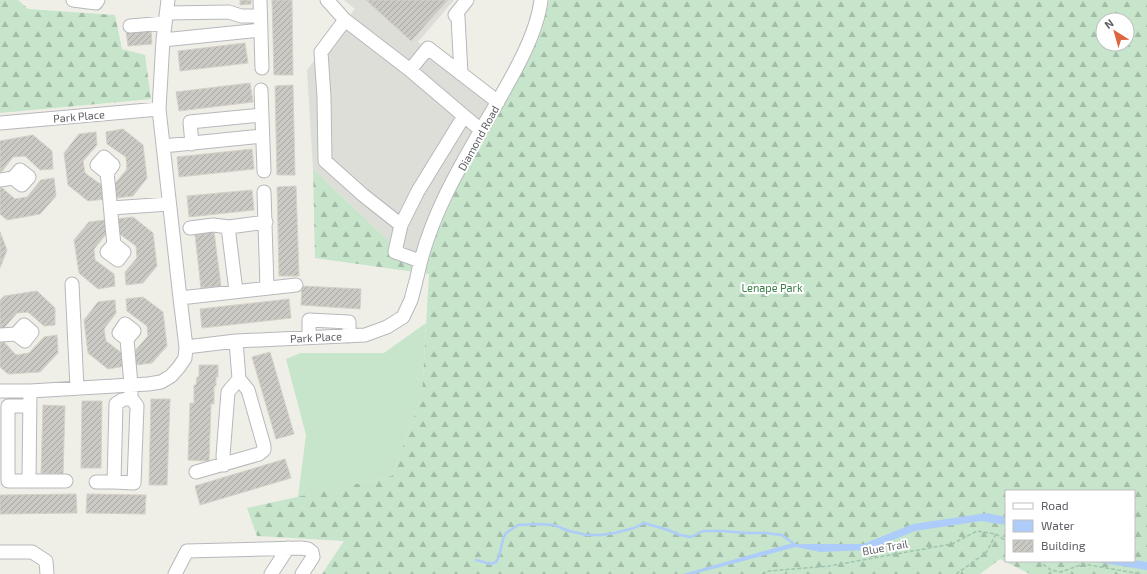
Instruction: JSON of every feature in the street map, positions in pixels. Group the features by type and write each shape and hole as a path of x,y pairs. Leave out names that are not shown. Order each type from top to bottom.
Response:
{"street":[{"path":"73,0 96,3 98,0"},
{"path":"260,0 262,68"},
{"path":"327,0 345,20 410,70 482,130"},
{"path":"461,74 458,17 455,15 467,0"},
{"name":"Diamond Road","path":"416,279 426,243 440,207 461,166 511,79 526,48 540,12 541,0"},
{"path":"130,26 167,12 229,12 241,16 260,16"},
{"path":"114,482 116,404 131,392 148,384 161,382 171,376 180,367 185,358 186,347 159,109 163,40 167,12"},
{"path":"345,20 321,52 324,97 325,161 363,195 401,225"},
{"path":"163,40 261,30"},
{"path":"410,70 428,48 498,102"},
{"path":"262,90 264,171"},
{"name":"Park Place","path":"0,123 159,109"},
{"path":"192,144 190,122 262,115"},
{"path":"420,262 395,252 401,225 418,191 464,116"},
{"path":"163,146 262,136"},
{"path":"107,173 114,244"},
{"path":"264,192 267,288"},
{"path":"111,208 169,204"},
{"path":"190,228 213,225 228,227 266,222"},
{"path":"228,227 236,291"},
{"name":"Park Place","path":"186,347 236,341 365,335 387,327 403,317 411,300 416,279"},
{"path":"72,284 77,388"},
{"path":"180,298 296,285"},
{"path":"309,338 309,320 349,322 349,336"},
{"path":"0,335 16,334"},
{"path":"96,482 134,483 137,406 131,392 127,339"},
{"path":"196,472 259,454 264,450 248,390 239,379 236,341"},
{"path":"224,465 223,456 228,392 239,379"},
{"path":"0,391 77,388 131,392"},
{"path":"29,481 30,391"},
{"path":"30,406 8,406 8,481 66,481"},
{"path":"175,574 187,551 288,548 308,549 312,552 313,557 302,574"},
{"path":"271,574 288,548"},
{"path":"0,552 32,552 46,561 47,574"}],"path":[{"name":"Blue Trail","path":"762,574 769,571 829,566 952,544 977,531 996,534 1005,540"},
{"path":"956,574 986,554 996,534"},
{"path":"1039,562 1051,570 1061,572 1083,564 1141,574"}],"shaded area":[{"path":"344,0 454,0 418,42 497,112 432,233 425,256 402,254 313,169 307,70 355,9"}],"green space":[{"path":"0,0 18,0 28,9 115,15 122,49 145,55 151,99 0,113"},
{"name":"Lenape Park","path":"549,0 1147,0 1147,574 1030,574 1006,562 1135,562 1135,490 1005,490 1005,562 1000,559 980,574 322,574 344,541 257,536 247,508 392,476 422,394 429,274 315,258 313,169 402,254 425,256 432,233 497,112 546,13"},
{"path":"426,323 422,394 392,476 298,497 306,435 286,359 301,353 384,353"}],"water":[{"path":"987,513 1005,517 1005,525 981,521 915,531 868,550 820,552 796,547 694,574 683,574 789,544 863,544 913,524"},
{"path":"1135,560 1147,562 1147,570 1096,562 1135,562"}],"building":[{"path":"240,0 251,0 251,4 240,5"},
{"path":"272,0 292,0 293,75 274,75"},
{"path":"366,0 448,0 411,41"},
{"path":"151,29 152,44 128,46 126,31"},
{"path":"245,43 248,63 180,71 178,51"},
{"path":"250,83 253,102 179,111 176,92"},
{"path":"293,85 295,175 277,175 275,86"},
{"path":"123,129 143,145 147,178 133,196 116,198 114,185 127,169 126,157 107,144 106,132"},
{"path":"96,132 97,145 83,161 85,173 103,186 105,199 88,201 68,185 64,153 79,134"},
{"path":"33,135 52,151 53,169 40,170 25,156 13,157 0,174 0,141"},
{"path":"252,149 254,169 179,177 177,157"},
{"path":"54,178 56,196 40,214 7,220 0,214 0,186 15,199 27,197 41,180"},
{"path":"296,186 299,276 279,276 277,187"},
{"path":"252,190 254,210 189,217 187,196"},
{"path":"133,217 153,233 157,266 143,283 126,285 125,272 137,258 136,246 117,232 116,219"},
{"path":"105,220 107,233 94,249 95,260 114,274 115,286 98,289 79,273 74,240 89,222"},
{"path":"0,232 7,250 0,268"},
{"path":"214,232 221,286 201,288 195,235"},
{"path":"302,286 361,289 360,309 301,305"},
{"path":"37,291 55,308 55,325 44,326 28,312 17,313 2,330 0,330 0,300 4,296"},
{"path":"143,297 163,312 167,346 152,363 136,365 134,352 148,336 147,326 127,311 126,299"},
{"path":"289,299 291,318 202,328 200,309"},
{"path":"115,300 116,313 104,329 106,341 123,354 125,366 108,369 88,353 84,320 98,302"},
{"path":"57,335 58,353 40,372 8,374 0,367 0,341 3,341 16,355 29,353 44,337"},
{"path":"270,352 294,434 276,439 252,357"},
{"path":"199,365 218,365 218,377 216,377 216,386 214,386 214,404 211,404 209,461 188,460 190,403 194,403 194,385 196,385 197,377 199,377"},
{"path":"151,399 170,399 167,485 149,485"},
{"path":"82,401 102,401 101,468 81,468"},
{"path":"43,405 65,406 63,474 41,473"},
{"path":"285,459 291,478 200,505 195,486"},
{"path":"76,494 77,513 0,514 0,495"},
{"path":"87,494 146,495 145,514 86,513"}],"waterway":[{"path":"476,560 491,564 496,562 499,557 506,533 518,525 537,524 554,525 569,531 587,535 600,535 634,528 644,523 680,535 691,537 703,531 765,533 782,535 794,544"}]}
